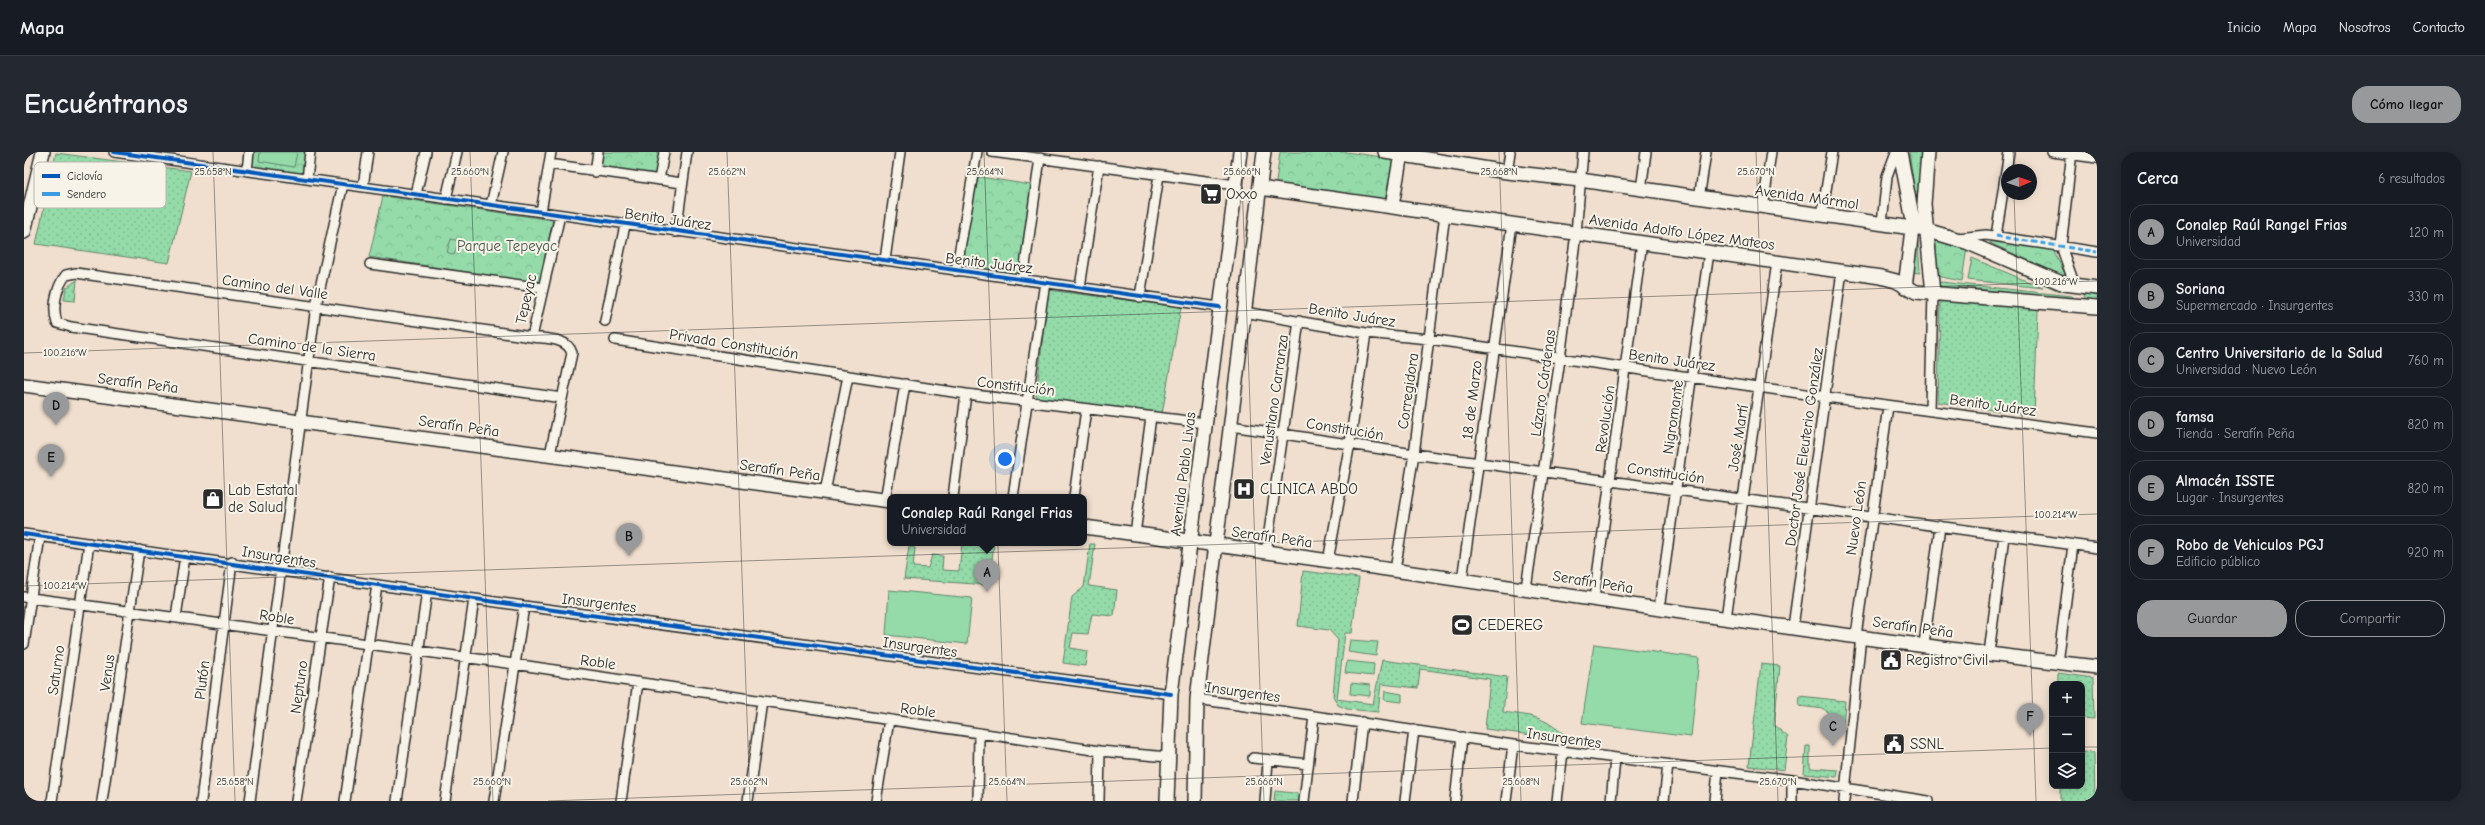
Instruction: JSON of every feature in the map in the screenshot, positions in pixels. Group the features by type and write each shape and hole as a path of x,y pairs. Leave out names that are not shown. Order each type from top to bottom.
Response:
{"main road":[{"path":"41,162 43,152"},
{"name":"Avenida Pablo Livas","path":"1167,801 1171,694 1240,152"},
{"path":"1194,801 1196,699 1264,152"},
{"name":"Avenida Mármol","path":"1386,152 1507,172 1580,180 1699,199 1926,230 1955,238 2055,281 2075,286 2097,288"},
{"path":"1900,152 1912,208 1913,228 1905,286"},
{"path":"1928,152 1925,180 1926,230 1933,292"},
{"path":"1392,206 1401,154"},
{"name":"Avenida Adolfo López Mateos","path":"1260,188 1842,271 1888,279 1916,292 1933,292 2097,307"},
{"path":"24,232 34,190"},
{"name":"Serafín Peña","path":"24,385 301,420 887,501"},
{"name":"Serafín Peña","path":"1087,527 1526,588 1659,609 1989,654 2097,667"}],"street":[{"name":"Benito Juárez","path":"114,152 625,225 1045,282 1219,308"},
{"path":"186,162 187,152"},
{"path":"247,171 249,152"},
{"path":"307,179 310,152"},
{"path":"363,187 368,152"},
{"path":"416,194 426,152"},
{"path":"446,199 457,152"},
{"path":"491,205 503,152"},
{"path":"542,212 551,152"},
{"path":"595,172 598,152"},
{"path":"659,180 664,152"},
{"path":"676,232 687,152"},
{"path":"885,260 900,152"},
{"path":"956,271 977,152"},
{"path":"992,152 1236,185"},
{"path":"1507,172 1510,152"},
{"name":"Lázaro Cárdenas","path":"1526,588 1545,471 1560,359 1576,233 1583,152"},
{"path":"1641,190 1646,152"},
{"path":"1699,199 1706,152"},
{"path":"1762,208 1771,152"},
{"path":"1822,215 1832,152"},
{"path":"1882,223 1887,176 1896,152"},
{"path":"1996,236 2009,152"},
{"path":"2052,152 2097,158"},
{"path":"2072,154 2061,246 2075,286"},
{"path":"1023,280 1040,158"},
{"path":"549,164 595,172 682,183"},
{"path":"1080,287 1099,166"},
{"path":"1140,297 1159,175"},
{"path":"250,801 316,306 343,184"},
{"name":"Corregidora","path":"1395,570 1414,454 1445,214"},
{"name":"Tepeyac","path":"550,454 572,359 570,348 561,341 532,337 560,215"},
{"name":"18 de Marzo","path":"1462,580 1493,348 1512,224"},
{"path":"605,320 625,225"},
{"path":"1955,238 1976,235 1996,236 2097,252"},
{"name":"Revolución","path":"1594,599 1642,242"},
{"name":"Nigromante","path":"1659,609 1709,252"},
{"name":"José Martí","path":"1726,618 1777,262"},
{"path":"370,264 543,288"},
{"name":"Doctor José Eleuterio González","path":"1793,627 1809,507 1826,397 1842,271"},
{"name":"Camino del Valle","path":"58,323 54,308 60,283 66,275 71,273 532,337"},
{"path":"1013,494 1045,282"},
{"path":"1930,410 1933,292"},
{"name":"Benito Juárez","path":"1244,312 1366,333 1429,339 1760,388 2097,433"},
{"name":"Venustiano Carranza","path":"1266,553 1299,321"},
{"name":"Camino de la Sierra","path":"58,323 71,327 308,360 562,398"},
{"path":"1328,561 1350,443 1366,333"},
{"name":"Privada Constitución","path":"615,340 848,376"},
{"path":"825,492 848,376"},
{"name":"Constitución","path":"848,376 966,394 1205,423"},
{"path":"889,494 905,384"},
{"path":"953,494 966,394"},
{"name":"Nuevo León","path":"1844,801 1843,788 1858,636 1872,516 1888,406"},
{"path":"1074,494 1086,409"},
{"path":"1135,534 1151,417"},
{"name":"Constitución","path":"1231,426 1414,454 1611,479 2097,548"},
{"path":"1924,644 1940,526"},
{"name":"Insurgentes","path":"24,534 232,562 524,606 1171,694"},
{"path":"24,644 27,597 40,536"},
{"path":"1989,654 2004,536"},
{"name":"Saturno","path":"52,801 89,543"},
{"path":"2058,663 2073,545"},
{"name":"Venus","path":"102,801 139,550"},
{"path":"176,617 185,556"},
{"name":"Plutón","path":"201,801 232,562"},
{"name":"Neptuno","path":"296,801 330,577"},
{"path":"345,801 377,585"},
{"path":"397,801 417,652 427,591"},
{"name":"Roble","path":"27,597 130,612 274,630 417,652 466,657 1100,751 1168,757"},
{"path":"445,801 474,599"},
{"path":"494,801 524,606"},
{"path":"621,801 638,682"},
{"name":"Insurgentes","path":"1196,699 1563,752 1792,780 1843,788 1863,796 1923,801"},
{"path":"748,801 762,702"},
{"path":"1304,801 1314,716"},
{"path":"876,801 889,720"},
{"path":"1353,801 1362,722"},
{"path":"1405,801 1414,730"},
{"path":"978,801 979,734"},
{"path":"1455,801 1462,737"},
{"path":"1506,801 1513,745"},
{"path":"1099,801 1100,751"},
{"path":"1558,801 1563,752"},
{"path":"1253,758 1308,764"},
{"path":"1611,801 1615,759"},
{"path":"1265,801 1268,760"},
{"path":"1664,801 1668,765"},
{"path":"1715,801 1718,772"},
{"path":"1792,780 1792,801"}],"green space":[{"path":"252,152 310,152 307,179 249,169"},
{"path":"260,152 297,152 294,167 259,161"},
{"path":"601,152 662,152 659,175 598,171"},
{"path":"1280,152 1346,152 1396,159 1389,202 1279,187 1276,182"},
{"path":"1909,152 1926,152 1923,215 1918,214"},
{"path":"56,153 124,162 54,162"},
{"path":"166,168 191,171 169,263 36,244 44,208 166,208"},
{"path":"974,176 1031,185 1020,275 963,269"},
{"name":"Parque Tepeyac","path":"383,196 553,220 539,283 369,257"},
{"path":"451,239 459,241 454,255 447,252"},
{"path":"1915,239 1918,242 1920,273 1911,272"},
{"path":"1936,240 1967,247 1962,281 1936,276"},
{"path":"1992,240 2052,248 2065,274 2063,276 1990,243"},
{"path":"1971,248 2070,289 2071,291 2059,291 1973,252"},
{"path":"1972,258 2043,288 1968,280"},
{"path":"77,280 75,301 64,300 66,288"},
{"path":"1941,282 2072,296 2075,300 1961,287 1943,288 1938,284"},
{"path":"1048,290 1181,307 1162,414 1036,398"},
{"path":"2082,290 2097,292 2097,302 2086,300"},
{"path":"1940,300 2038,309 2034,416 1938,402"},
{"path":"1090,544 1095,544 1089,586 1117,590 1114,616 1092,614 1088,634 1073,633 1070,648 1087,651 1085,666 1063,663 1072,597 1084,587"},
{"path":"909,546 915,548 913,567 928,568 932,555 943,556 942,570 959,571 962,546 994,546 989,585 904,579"},
{"path":"1303,571 1359,578 1352,633 1345,633 1337,699 1373,704 1382,660 1507,677 1503,712 1540,719 1553,726 1571,740 1485,729 1490,679 1420,669 1418,688 1381,684 1378,712 1347,709 1338,705 1333,696 1338,640 1329,630 1298,626"},
{"path":"889,590 972,598 967,644 886,635"},
{"path":"1350,640 1378,642 1376,656 1348,652"},
{"path":"1594,644 1699,658 1691,737 1582,723"},
{"path":"1347,661 1374,664 1373,676 1345,673"},
{"path":"1761,664 1780,666 1774,725 1788,737 1784,770 1749,766"},
{"path":"2058,673 2093,678 2094,719 2085,718 2085,681 2058,681"},
{"path":"1351,683 1370,685 1370,696 1350,694"},
{"path":"1385,691 1402,694 1402,702 1384,700"},
{"path":"1800,696 1845,701 1843,728 1824,709 1799,706"},
{"path":"1806,746 1810,746 1810,768 1838,770 1837,777 1804,774"},
{"path":"2085,752 2094,753 2095,801 2060,801 2060,789 2085,789"},
{"path":"1275,791 1303,794 1302,801 1274,801"}],"marked path":[{"path":"1996,236 2097,252"}],"cycle path":[{"path":"114,152 1219,307"},
{"path":"24,534 524,606 1171,694"}],"place":[{"name":"Oxxo","path":"1211,194"},
{"name":"famsa","path":"56,425"},
{"name":"Almacén ISSTE","path":"51,477"},
{"name":"CLINICA ABDO","path":"1244,489"},
{"name":"Lab Estatal de Salud","path":"213,499"},
{"name":"Soriana","path":"629,556"},
{"name":"Conalep Raúl Rangel Frias","path":"987,592"},
{"name":"CEDEREG","path":"1462,625"},
{"name":"Registro Civil","path":"1891,660"},
{"name":"Robo de Vehiculos PGJ","path":"2030,736"},
{"name":"SSNL","path":"1894,744"},
{"name":"Centro Universitario de la Salud","path":"1833,746"}]}
